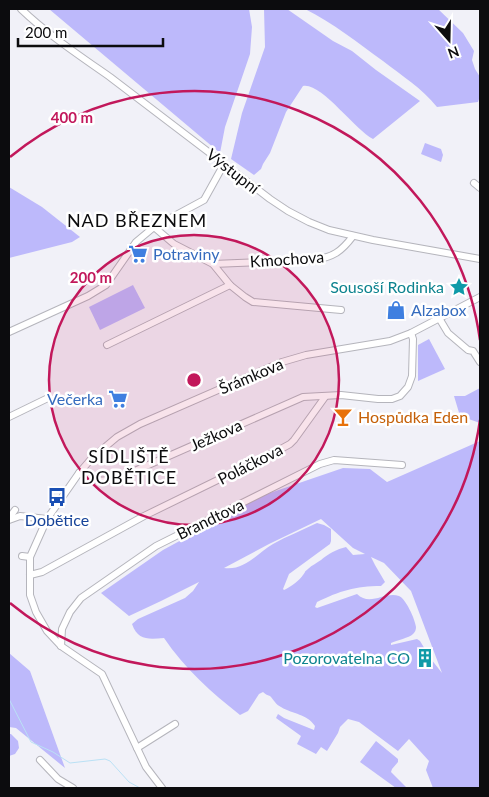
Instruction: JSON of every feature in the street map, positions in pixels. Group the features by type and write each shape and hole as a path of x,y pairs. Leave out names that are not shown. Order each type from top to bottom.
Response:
{"street":[{"name":"Výstupní","path":"21,9 60,41 288,211 329,230 373,240 480,259"},
{"path":"9,332 88,296 106,285 136,242 154,227 204,200 224,164"},
{"path":"474,183 480,188"},
{"name":"Kmochova","path":"154,227 174,244 214,264 230,285 253,302 341,310"},
{"name":"Kmochova","path":"214,264 327,258 334,255 353,236"},
{"path":"107,345 230,285"},
{"name":"Šrámkova","path":"162,788 146,767 102,674 61,646 47,631 36,612 30,595 30,557 48,519 79,473 92,458 105,446 123,434 148,421 282,362 390,341 411,333 480,297"},
{"path":"439,318 448,333 468,350 473,351 480,362"},
{"path":"325,397 341,395 385,399 400,396 408,388 412,376 413,339 411,333"},
{"name":"Ježkova","path":"79,473 99,481 121,477 303,397 325,397"},
{"name":"Poláčkova","path":"30,575 42,572 144,516 284,447 294,440 325,397"},
{"path":"9,417 48,398"},
{"name":"Brandtova","path":"61,646 62,629 70,612 81,598 156,546 320,464 334,460 402,465"},
{"path":"9,519 15,510"},
{"path":"9,519 20,516 48,519"},
{"path":"22,556 30,557"},
{"path":"137,748 175,724"},
{"path":"40,760 58,779 73,788"}],"shaded area":[{"path":"49,9 249,9 252,27 250,54 225,127 220,153"},
{"path":"264,9 287,9 333,41 352,51 420,101 373,139 319,91 303,86 286,112 270,153 261,169 254,175 231,159 242,113 265,47"},
{"path":"305,9 438,9 463,33 474,51 472,60 480,77 480,96 478,102 437,107 418,88 383,61 335,27"},
{"path":"425,143 441,149 443,155 441,162 421,154"},
{"path":"9,187 42,207 80,237 72,242 9,258"},
{"path":"133,285 145,308 100,330 89,307"},
{"path":"429,339 445,369 418,381 418,345"},
{"path":"480,388 480,423 460,416 454,396 465,396"},
{"path":"480,441 480,788 433,788 426,770 429,761 409,739 398,751 359,722 348,719 340,727 327,751 321,747 316,754 297,744 301,736 276,718 278,714 314,730 315,726 304,716 279,706 270,696 263,692 259,694 248,711 240,715 219,698 180,660 164,638 145,638 137,634 132,624 138,619 185,598 199,582 129,616 101,593 163,550 264,495 343,468 370,469 387,482","holes":["321,519 353,548 365,554 353,555 346,547 336,550 311,566 302,577 284,590 289,574 330,544 331,529 317,523 273,544 238,567 224,568","371,557 384,563 411,591 442,673 417,639 391,645 391,643 411,635 416,629 410,610 399,596 388,595 367,599 357,594 317,608 315,607 317,602 341,592 355,588 381,586 385,582"]},
{"path":"9,653 30,671 65,768 16,728 9,727"},
{"path":"9,734 18,741 19,748 15,754 9,756"},
{"path":"376,741 398,759 391,772 407,788 396,788 360,762"}],"waterway":[{"path":"9,699 31,742 53,752 70,763 105,759 110,761 129,782 140,788"}],"place":[{"name":"Potraviny","path":"138,254"},
{"name":"Sousoší Rodinka","path":"459,287"},
{"name":"Alzabox","path":"396,310"},
{"name":"Večerka","path":"118,399"},
{"name":"Hospůdka Eden","path":"343,417"},
{"name":"Dobětice","path":"57,497"},
{"name":"Pozorovatelna CO","path":"425,658"}],"district":[{"name":"NAD BŘEZNEM","path":"137,221"},
{"name":"SÍDLIŠTĚ DOBĚTICE","path":"129,467"}]}
